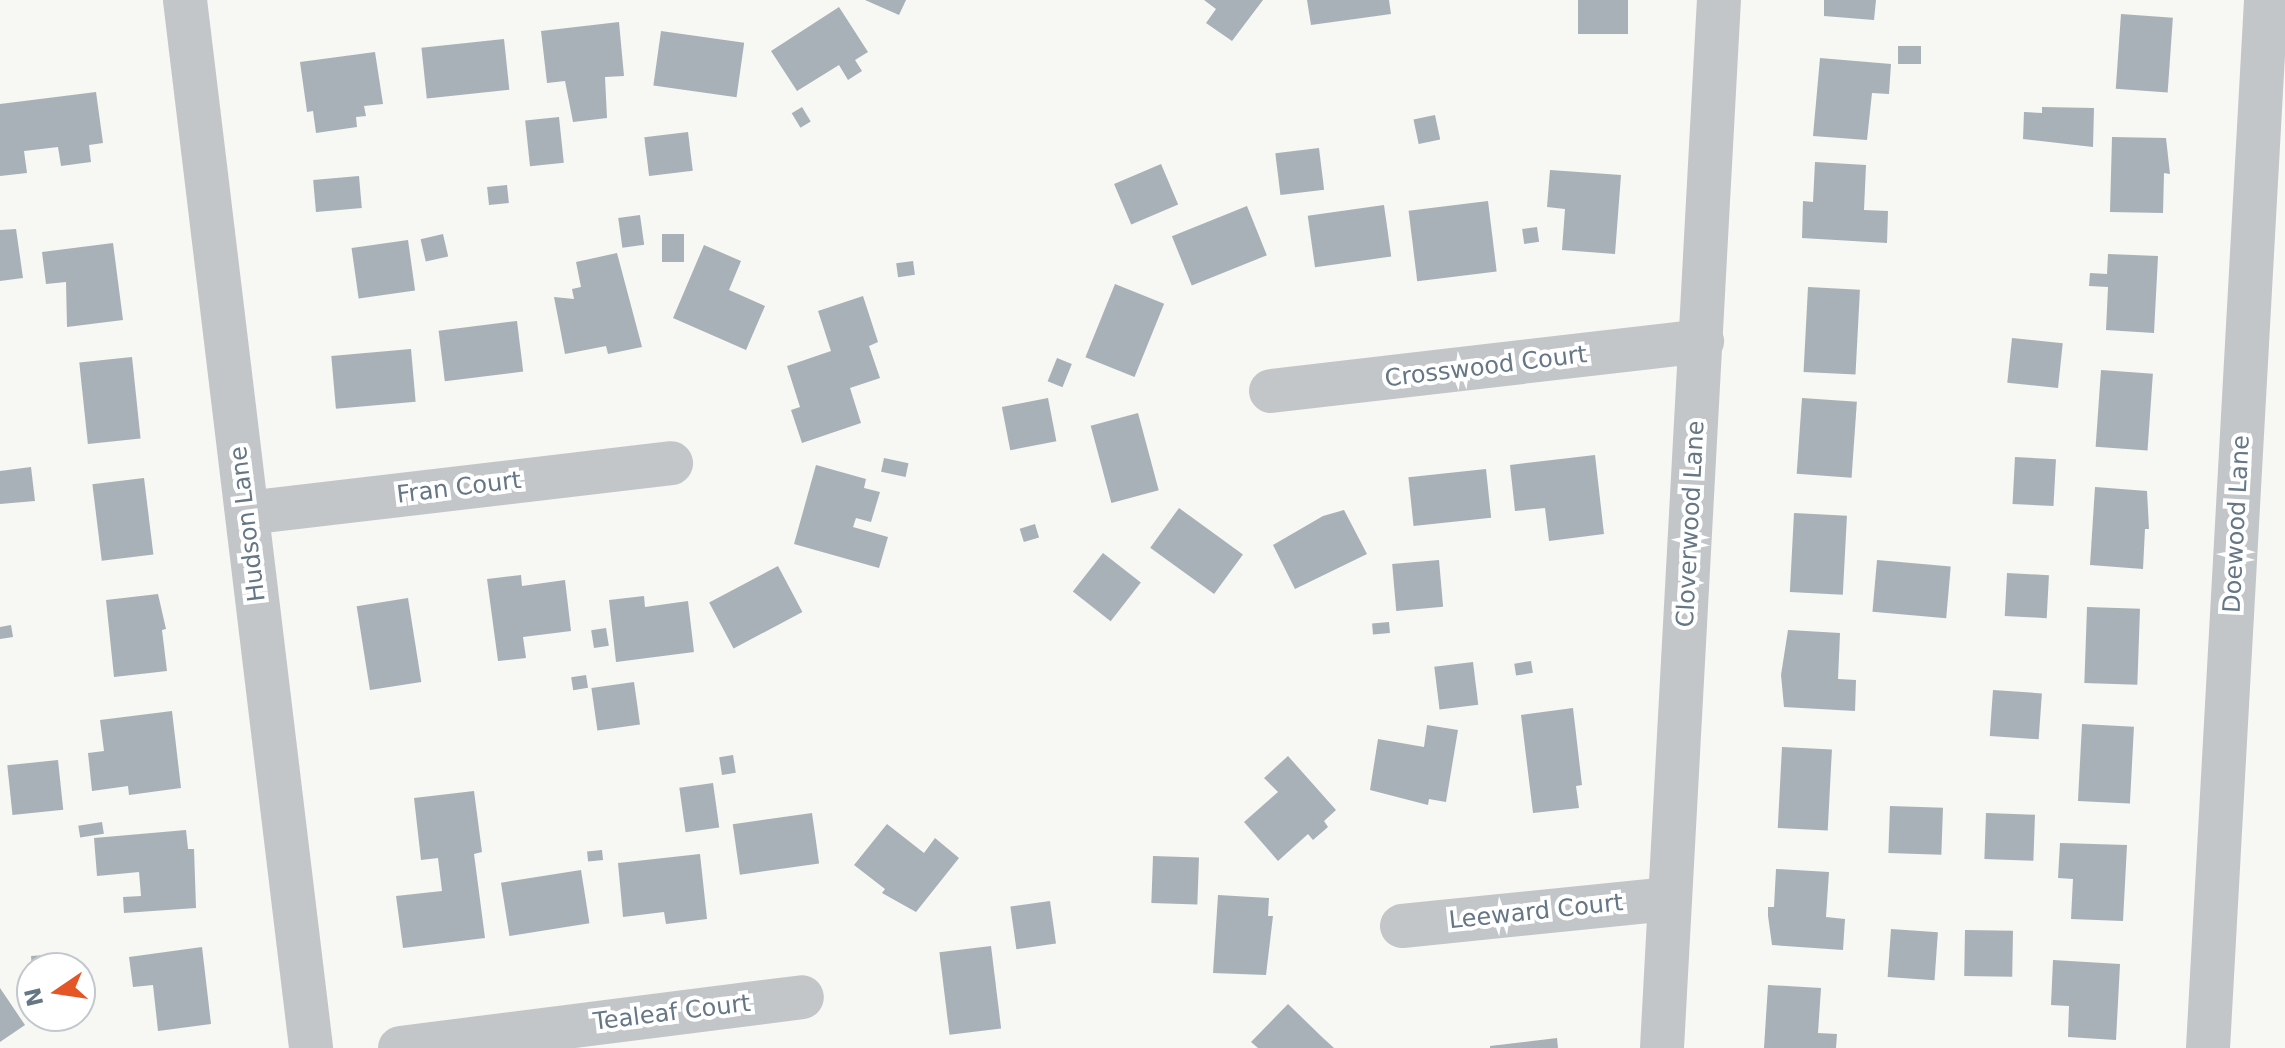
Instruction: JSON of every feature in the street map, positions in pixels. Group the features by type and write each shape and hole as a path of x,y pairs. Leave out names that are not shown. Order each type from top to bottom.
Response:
{"street":[{"name":"Hudson Lane","path":"185,0 311,1048"},
{"name":"Cloverwood Lane","path":"1662,1048 1719,0"},
{"name":"Doewood Lane","path":"2208,1048 2266,0"},
{"name":"Crosswood Court","path":"1271,391 1702,341"},
{"name":"Fran Court","path":"247,513 671,463"},
{"name":"Leeward Court","path":"1402,926 1670,899"},
{"name":"Tealeaf Court","path":"400,1048 802,997"}],"building":[{"path":"865,0 906,0 899,15"},
{"path":"1204,0 1263,0 1232,41 1206,23 1216,9"},
{"path":"1307,0 1389,0 1391,14 1311,25"},
{"path":"1578,0 1628,0 1628,34 1578,34"},
{"path":"1824,0 1876,0 1874,20 1824,16"},
{"path":"839,7 868,52 855,60 862,71 848,80 839,65 797,91 771,51"},
{"path":"2121,14 2173,18 2168,92 2116,89"},
{"path":"619,22 624,76 605,77 607,118 573,122 565,81 547,83 541,31"},
{"path":"661,31 744,43 737,97 653,85"},
{"path":"504,39 509,90 427,98 421,48"},
{"path":"1898,46 1921,46 1921,64 1898,64"},
{"path":"375,52 383,104 364,106 366,116 356,117 357,127 316,133 313,111 307,112 300,62"},
{"path":"1820,58 1891,64 1889,94 1872,93 1867,140 1813,136"},
{"path":"96,92 103,143 89,145 91,162 61,166 58,147 24,151 27,173 0,176 0,104"},
{"path":"802,107 811,122 800,128 792,113"},
{"path":"2042,107 2094,108 2093,147 2023,139 2024,112 2042,113"},
{"path":"1435,115 1440,139 1419,144 1413,120"},
{"path":"559,117 564,163 530,166 525,121"},
{"path":"688,132 693,171 649,176 644,137"},
{"path":"2112,137 2166,138 2170,174 2164,173 2163,213 2110,212"},
{"path":"1319,148 1324,190 1280,195 1275,153"},
{"path":"1815,162 1866,165 1864,210 1888,211 1887,243 1802,238 1803,201 1813,202"},
{"path":"1161,164 1178,205 1131,224 1114,184"},
{"path":"1550,170 1621,175 1615,254 1562,250 1565,209 1547,207"},
{"path":"359,176 362,208 316,212 313,180"},
{"path":"507,185 509,203 489,205 487,187"},
{"path":"1488,201 1497,271 1417,281 1409,211"},
{"path":"1384,205 1391,256 1315,267 1308,216"},
{"path":"1247,206 1267,255 1192,285 1172,236"},
{"path":"640,215 644,245 622,248 618,218"},
{"path":"1537,227 1539,242 1524,244 1522,229"},
{"path":"16,229 23,278 0,281 0,230"},
{"path":"443,234 448,256 426,262 421,239"},
{"path":"662,234 684,234 684,262 662,262"},
{"path":"408,240 415,291 359,298 352,248"},
{"path":"113,243 123,320 67,327 66,282 46,284 42,252"},
{"path":"704,245 741,261 729,290 765,306 746,350 673,318"},
{"path":"617,253 642,347 608,354 606,346 565,354 554,297 574,299 572,289 581,287 576,262"},
{"path":"2108,254 2158,256 2154,333 2106,330 2108,287 2089,286 2090,273 2107,274"},
{"path":"913,261 915,275 898,277 896,263"},
{"path":"1115,284 1164,304 1135,377 1085,357"},
{"path":"1808,287 1860,290 1855,375 1804,372"},
{"path":"863,296 878,342 869,346 880,378 850,388 861,423 802,443 791,410 800,407 787,366 831,351 818,311"},
{"path":"517,321 523,372 445,381 439,331"},
{"path":"2012,338 2063,343 2058,388 2007,383"},
{"path":"411,349 416,402 336,409 331,356"},
{"path":"132,357 141,439 88,444 79,363"},
{"path":"1057,358 1072,364 1062,387 1048,381"},
{"path":"2101,370 2153,374 2148,450 2096,447"},
{"path":"1048,398 1056,441 1010,450 1002,407"},
{"path":"1802,398 1857,402 1852,478 1797,474"},
{"path":"1138,413 1159,490 1111,503 1091,426"},
{"path":"1595,455 1604,534 1549,541 1545,508 1515,511 1510,465"},
{"path":"2015,457 2056,459 2053,506 2013,504"},
{"path":"884,458 908,463 906,477 881,472"},
{"path":"816,465 866,479 864,488 880,492 871,522 856,518 853,527 888,537 879,568 794,544"},
{"path":"31,467 35,501 0,504 0,471"},
{"path":"1486,469 1491,518 1414,526 1408,477"},
{"path":"144,478 153,554 102,561 92,484"},
{"path":"2095,487 2147,491 2149,529 2145,529 2143,569 2090,565"},
{"path":"1179,508 1243,554 1214,594 1150,548"},
{"path":"1344,510 1367,554 1295,589 1273,545 1323,516"},
{"path":"1794,513 1847,516 1843,595 1790,592"},
{"path":"1035,524 1039,537 1024,542 1020,529"},
{"path":"1103,553 1141,583 1111,621 1073,592"},
{"path":"1439,560 1443,607 1396,611 1392,564"},
{"path":"1877,560 1951,566 1946,618 1872,612"},
{"path":"778,566 802,612 734,649 709,603"},
{"path":"2007,573 2049,575 2047,618 2005,616"},
{"path":"521,575 522,586 565,580 571,631 523,637 526,658 498,661 487,579"},
{"path":"158,594 166,629 162,630 167,671 114,677 106,600"},
{"path":"644,596 645,607 688,601 694,652 616,662 609,600"},
{"path":"408,598 421,682 370,690 357,606"},
{"path":"2087,607 2140,609 2137,685 2084,683"},
{"path":"1389,622 1390,633 1373,634 1372,623"},
{"path":"11,625 13,637 0,639 0,627"},
{"path":"606,628 609,646 594,648 591,630"},
{"path":"1788,630 1840,633 1838,679 1856,680 1855,711 1784,707 1781,675"},
{"path":"1531,661 1533,673 1516,676 1514,664"},
{"path":"1473,662 1478,705 1440,709 1434,667"},
{"path":"586,675 588,688 573,690 571,677"},
{"path":"634,682 640,725 597,731 591,688"},
{"path":"1993,690 2042,693 2039,739 1990,736"},
{"path":"1573,708 1582,785 1576,786 1579,808 1533,813 1521,715"},
{"path":"172,711 181,788 129,795 128,786 92,791 88,753 104,751 100,720"},
{"path":"2082,724 2134,727 2130,804 2078,801"},
{"path":"1427,725 1458,730 1446,802 1429,799 1428,805 1370,790 1378,739 1424,747"},
{"path":"1782,747 1832,750 1828,831 1778,828"},
{"path":"733,755 736,773 722,775 719,757"},
{"path":"1288,756 1336,810 1324,821 1328,827 1313,840 1308,834 1278,861 1244,822 1278,792 1264,778"},
{"path":"58,760 63,810 13,815 7,765"},
{"path":"713,783 719,828 686,832 679,788"},
{"path":"474,791 482,852 474,854 485,938 403,948 396,896 442,891 438,858 421,860 414,798"},
{"path":"1890,806 1943,808 1941,855 1888,853"},
{"path":"812,813 819,864 740,875 733,824"},
{"path":"1986,813 2035,815 2033,861 1984,859"},
{"path":"102,822 104,834 80,838 78,826"},
{"path":"887,824 924,853 935,838 959,858 916,912 882,893 885,889 854,865"},
{"path":"186,830 188,849 194,849 196,908 124,913 123,897 141,896 139,872 97,876 94,838"},
{"path":"2060,843 2127,845 2123,921 2071,919 2073,879 2058,878"},
{"path":"602,850 603,860 588,862 587,852"},
{"path":"700,854 707,919 666,924 664,912 623,917 618,863"},
{"path":"1153,856 1199,858 1197,905 1151,903"},
{"path":"1776,869 1829,872 1826,917 1845,919 1843,950 1772,945 1768,907 1774,907"},
{"path":"581,870 589,923 509,936 501,883"},
{"path":"1218,895 1269,898 1268,916 1273,916 1266,975 1213,973"},
{"path":"1050,901 1056,944 1016,949 1010,907"},
{"path":"1891,929 1938,932 1935,980 1888,977"},
{"path":"1965,930 2013,931 2012,977 1964,976"},
{"path":"991,946 1001,1028 950,1035 939,952"},
{"path":"202,947 211,1024 158,1031 153,985 133,987 129,957"},
{"path":"2053,960 2120,964 2116,1040 2068,1037 2069,1006 2051,1005"},
{"path":"1768,985 1821,988 1818,1033 1837,1034 1836,1048 1764,1048"},
{"path":"0,988 16,1012 16,1031 0,1042"},
{"path":"1288,1004 1334,1048 1258,1048 1251,1042"},
{"path":"1557,1038 1558,1048 1490,1048 1490,1046"}]}
